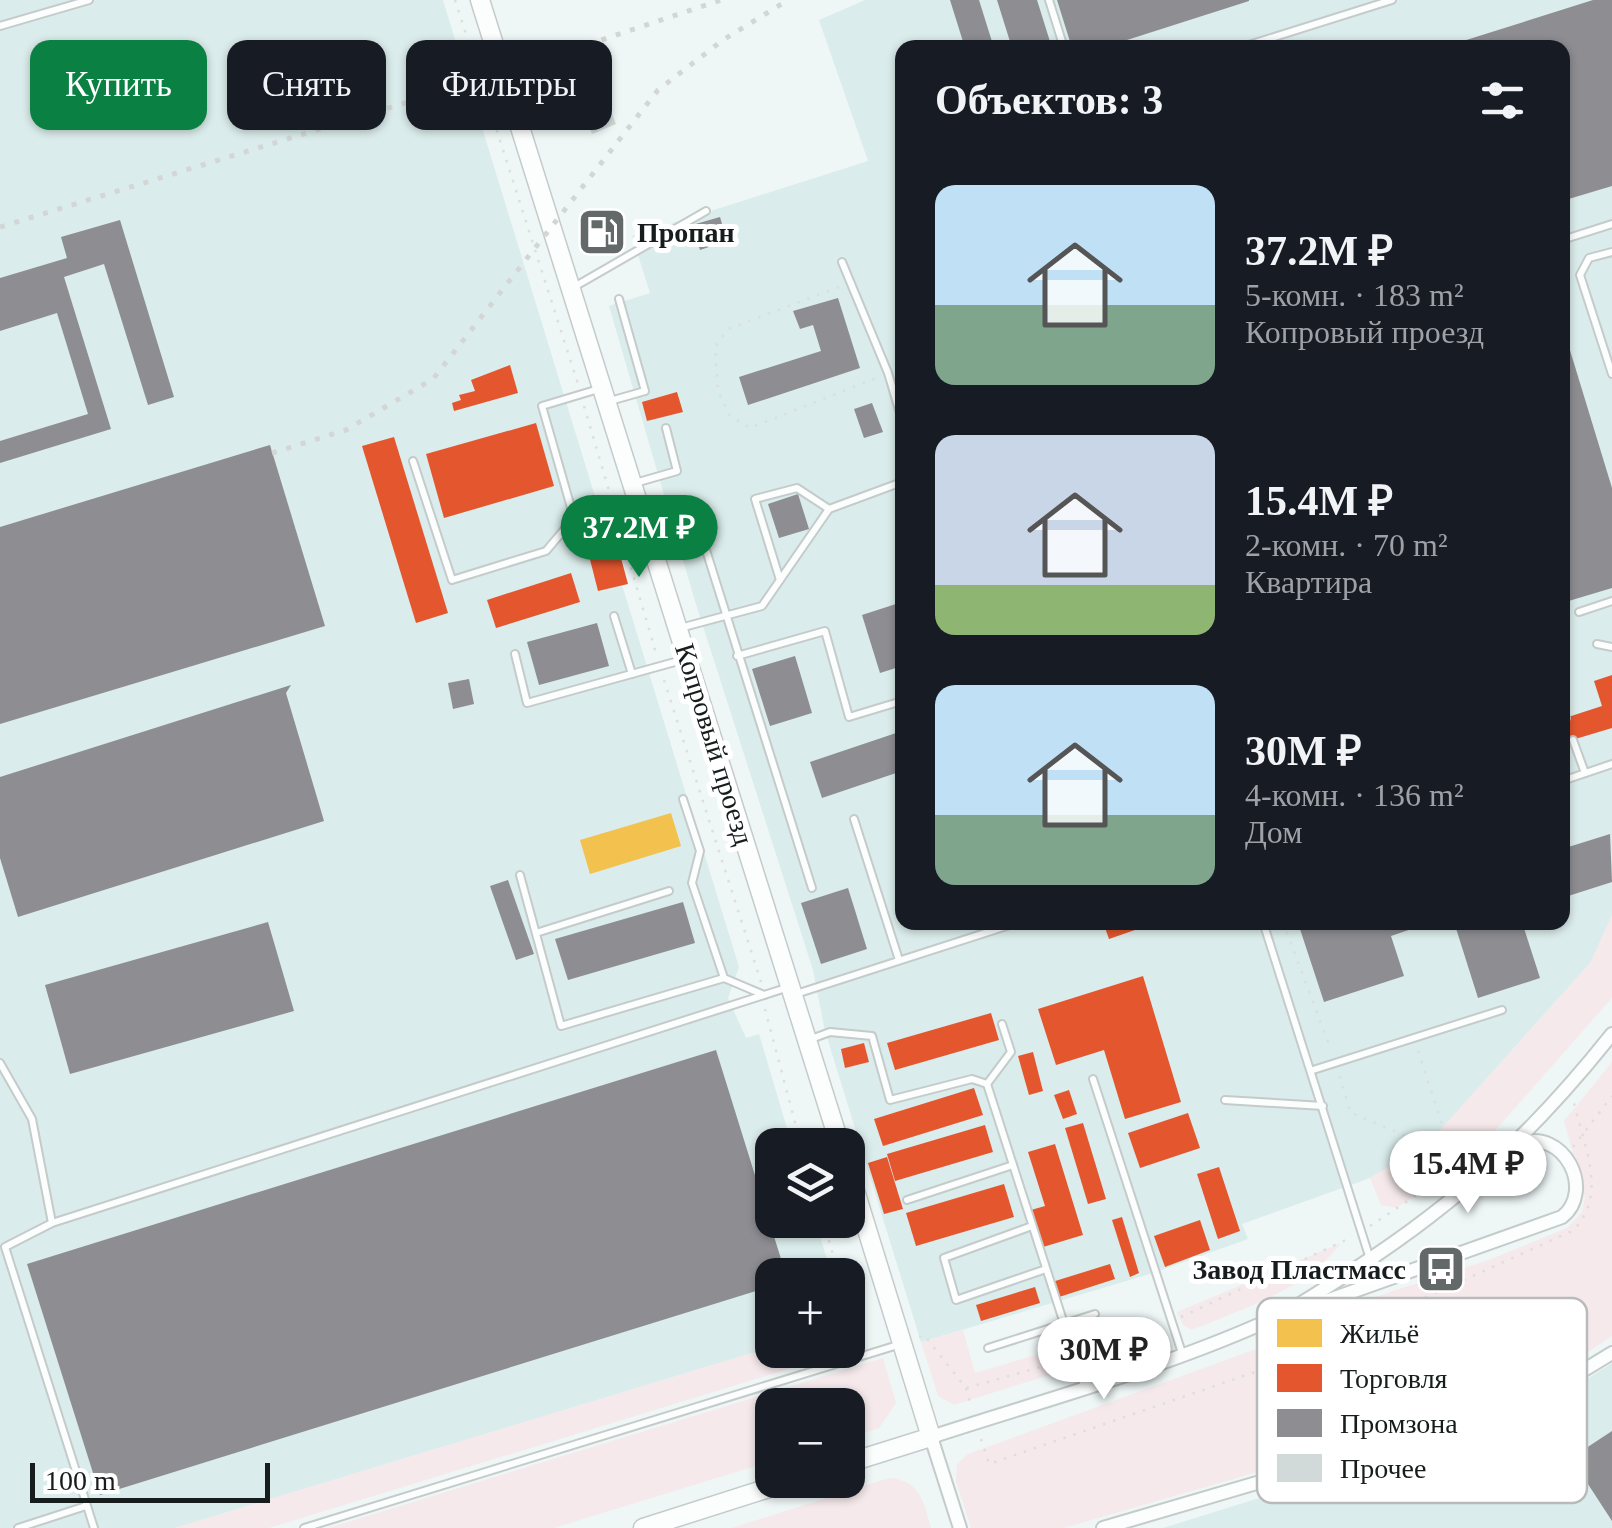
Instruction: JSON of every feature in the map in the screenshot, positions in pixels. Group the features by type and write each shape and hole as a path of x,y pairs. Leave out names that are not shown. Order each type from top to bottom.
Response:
{"main road":[{"name":"Копровый проезд","path":"480,0 835,1128"},
{"path":"865,1223 931,1436 865,1457"},
{"path":"643,1528 755,1492"}],"street":[{"path":"1304,1298 1370,1259 1464,1192 1516,1146 1612,1034"},
{"path":"1333,1298 1562,1217 1572,1209 1576,1181 1565,1155 1542,1142 1516,1146"},
{"path":"960,1528 931,1436 1257,1325"},
{"path":"1587,1368 1612,1353"},
{"path":"1102,1528 1257,1483"}],"lane":[{"path":"0,26 88,0"},
{"path":"1050,0 1062,40"},
{"path":"1264,40 1392,0"},
{"path":"573,288 706,212"},
{"path":"1570,237 1612,224"},
{"path":"1612,252 1590,258 1580,275 1612,374"},
{"path":"842,262 895,396"},
{"path":"574,518 542,406 645,391 619,299"},
{"path":"413,461 452,580 546,551 574,518 678,470 666,428"},
{"path":"679,629 762,606 829,509 895,485"},
{"path":"780,580 754,499 798,488 829,509"},
{"path":"695,515 812,888"},
{"path":"1579,612 1612,601"},
{"path":"614,616 632,674"},
{"path":"737,656 825,631 849,717 895,702"},
{"path":"1597,644 1612,647"},
{"path":"515,654 527,703 688,658"},
{"path":"1573,740 1585,774"},
{"path":"1570,779 1612,764"},
{"path":"684,798 700,850 692,882 724,978"},
{"path":"854,819 899,960"},
{"path":"520,876 561,1026 724,978 765,995"},
{"path":"536,933 669,891"},
{"path":"94,1528 5,1247 52,1223 765,995 792,991 993,930"},
{"path":"1266,930 1370,1259"},
{"path":"1312,1070 1502,1010"},
{"path":"987,1084 1011,1052 1002,1024"},
{"path":"808,1040 830,1032 872,1036 890,1100 972,1079 987,1084"},
{"path":"0,1063 32,1119 52,1223"},
{"path":"1092,1079 1182,1353"},
{"path":"987,1084 1084,1386"},
{"path":"1225,1100 1322,1106"},
{"path":"907,1200 1013,1165"},
{"path":"1032,1226 944,1258 956,1300 1046,1269"},
{"path":"988,1348 1095,1314"},
{"path":"304,1528 902,1344"},
{"path":"18,1528 86,1506"}],"path":[{"path":"850,283 728,330 715,346 718,390 729,415 750,428 888,373"},
{"path":"696,782 765,995 766,1022 796,1128"},
{"path":"1414,1036 1464,1192"},
{"path":"1427,1298 1551,1242 1587,1217 1593,1188 1570,1087"},
{"path":"1565,1155 1612,1096"},
{"path":"966,1388 990,1464 1257,1372"}],"shaded area":[{"path":"0,0 443,0 455,40 406,40 406,130 483,130 739,967 728,998 746,1038 759,1034 787,1128 755,1128 755,1238 821,1238 827,1258 755,1258 755,1352 175,1528 0,1528"},
{"path":"865,0 1612,0 1612,915 1591,962 1428,1144 1370,1178 1242,1224 1248,1239 1153,1273 921,1342 865,1161 865,1128 855,1128 825,1031 813,970 695,601 609,306 650,293 632,236 868,161 819,20"},
{"path":"1612,915 1612,998 1492,1134 1444,1177 1396,1208 1381,1205 1370,1178 1428,1144 1591,962"},
{"path":"1612,1062 1612,1336 1587,1353 1587,1298 1372,1298 1491,1259 1567,1228 1582,1212 1585,1198 1564,1121"},
{"path":"1341,1243 1310,1273 1273,1296 1257,1298 1253,1305 1192,1330 1183,1325 1177,1312"},
{"path":"1132,1327 1136,1340 1132,1350 1084,1360 1079,1343"},
{"path":"963,1330 975,1373 1059,1348 1064,1359 1062,1371 954,1405 938,1396 921,1342"},
{"path":"1257,1349 1257,1472 1064,1528 971,1528 956,1481 957,1464 968,1454"},
{"path":"755,1352 755,1368 792,1368 269,1528 175,1528"},
{"path":"883,1358 896,1403 879,1428 865,1433 865,1388 785,1388 850,1368 865,1368 865,1364"},
{"path":"1612,1363 1612,1528 1163,1528 1257,1499 1257,1503 1587,1503 1587,1379"},
{"path":"755,1397 755,1466 554,1528 328,1528"},
{"path":"889,1478 908,1483 923,1501 931,1528 732,1528 826,1498 865,1498 865,1486"}],"building: Жильё":[{"path":"671,813 681,846 590,874 580,840"}],"building: Торговля":[{"path":"510,365 518,393 454,411 452,403 461,400 459,395 475,391 471,380"},
{"path":"677,392 683,412 647,421 642,402"},
{"path":"536,423 554,486 444,518 426,454"},
{"path":"394,437 448,613 416,623 362,446"},
{"path":"682,500 689,526 673,530 666,505"},
{"path":"611,521 628,584 598,591 582,528"},
{"path":"571,573 580,602 496,628 487,600"},
{"path":"1612,675 1612,728 1570,741 1570,716 1602,706 1594,681"},
{"path":"1106,930 1135,930 1109,939"},
{"path":"1143,976 1181,1102 1125,1119 1104,1050 1056,1065 1038,1009"},
{"path":"991,1013 999,1040 895,1070 887,1043"},
{"path":"864,1043 869,1062 845,1068 841,1049"},
{"path":"1033,1052 1043,1091 1029,1095 1018,1056"},
{"path":"974,1088 983,1115 883,1146 874,1119"},
{"path":"1069,1090 1077,1114 1063,1119 1054,1095"},
{"path":"1188,1113 1200,1148 1140,1168 1128,1133"},
{"path":"1083,1123 1106,1199 1088,1204 1065,1128"},
{"path":"985,1125 993,1152 895,1181 887,1154"},
{"path":"1055,1144 1083,1235 1043,1247 1031,1210 1045,1206 1028,1152"},
{"path":"887,1157 903,1209 884,1214 868,1163"},
{"path":"1219,1167 1240,1231 1218,1239 1197,1174"},
{"path":"1004,1184 1014,1217 916,1246 906,1213"},
{"path":"1122,1217 1139,1273 1130,1277 1112,1220"},
{"path":"1200,1220 1210,1250 1165,1267 1154,1236"},
{"path":"1110,1264 1115,1279 1056,1298 1052,1282"},
{"path":"1035,1287 1040,1303 981,1321 976,1305"}],"building: Промзона":[{"path":"950,0 979,0 992,40 962,40"},
{"path":"997,0 1037,0 1050,40 1010,40"},
{"path":"1057,0 1249,0 1127,40 1070,40"},
{"path":"1593,0 1612,0 1612,186 1570,199 1570,40 1466,40"},
{"path":"720,217 727,241 700,250 692,225"},
{"path":"120,220 174,397 148,405 104,264 64,277 111,429 0,463 0,441 88,414 57,313 0,331 0,278 67,258 61,237"},
{"path":"838,298 860,368 748,405 739,377 821,351 813,325 800,329 793,311"},
{"path":"1570,350 1612,488 1612,588 1570,601"},
{"path":"872,403 883,432 864,438 854,409"},
{"path":"270,445 325,626 0,724 0,527"},
{"path":"798,494 809,529 779,538 768,504"},
{"path":"895,604 895,668 880,673 862,615"},
{"path":"597,623 609,666 539,685 527,642"},
{"path":"795,656 812,713 770,726 752,669"},
{"path":"469,679 474,704 453,709 448,683"},
{"path":"291,685 286,693 324,821 18,917 0,858 0,777"},
{"path":"895,733 895,773 822,798 810,762"},
{"path":"1610,834 1612,882 1570,895 1570,846"},
{"path":"508,880 534,954 516,960 490,886"},
{"path":"848,888 867,949 821,964 801,903"},
{"path":"683,902 695,943 568,980 555,939"},
{"path":"268,922 294,1011 70,1074 45,985"},
{"path":"1300,930 1409,930 1391,936 1404,976 1324,1002"},
{"path":"1457,930 1525,930 1540,978 1478,998"},
{"path":"716,1050 755,1175 755,1238 774,1238 781,1258 755,1258 755,1291 100,1495 27,1264"},
{"path":"1612,1431 1612,1521 1587,1483 1587,1447"}],"railway":[{"path":"0,227 506,72 721,0"},
{"path":"272,453 346,430 433,379 658,90 723,40 788,0"}],"place":[{"name":"Пропан","path":"602,232"},
{"name":"Завод Пластмасс","path":"1441,1269"}]}
